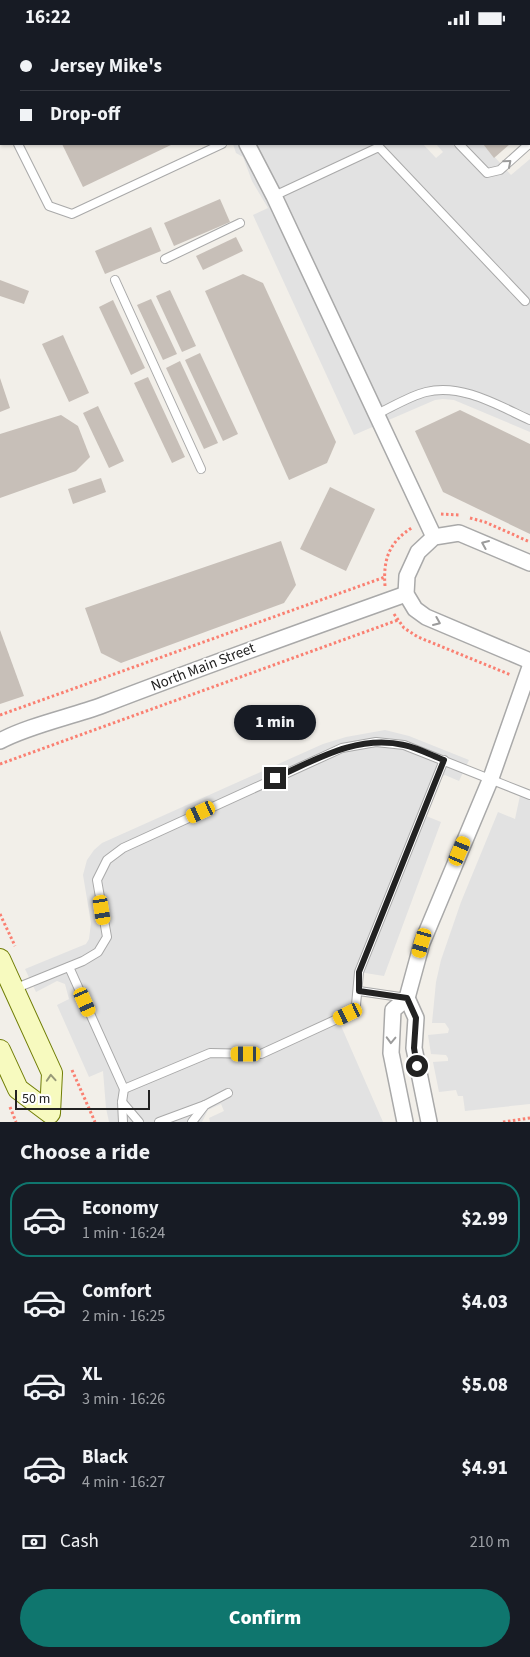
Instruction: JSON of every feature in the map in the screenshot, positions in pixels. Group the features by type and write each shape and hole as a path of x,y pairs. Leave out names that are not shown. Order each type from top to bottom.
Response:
{"street":[{"path":"248,145 274,196 434,537"},
{"path":"530,563 459,533 434,537 418,552 407,576 406,594 415,609 426,617 530,661"},
{"name":"North Main Street","path":"0,741 12,735 67,719 235,654 406,594"},
{"path":"405,1122 391,1053 392,1010 407,998 422,943 490,778 530,667"},
{"path":"0,959 52,1073 52,1117"},
{"path":"407,998 416,1018 414,1048 429,1122"},
{"path":"1,1057 18,1089 52,1117"}],"lane":[{"path":"18,145 49,206 72,214 220,145"},
{"path":"460,145 487,173 500,170 528,145"},
{"path":"274,196 379,147 525,301"},
{"path":"165,259 240,223"},
{"path":"115,280 202,469"},
{"path":"377,414 426,392 443,390 465,392 530,420"},
{"path":"14,989 70,967 98,952 107,937 97,880 106,860 123,849 342,748 376,742 404,745 530,795"},
{"path":"124,1089 210,1053 261,1054 348,1014 356,1005 359,991 359,972 444,760"},
{"path":"70,967 124,1089 122,1102 123,1122"},
{"path":"359,991 407,998"},
{"path":"159,1122 205,1105 228,1093"},
{"path":"122,1102 131,1122"},
{"path":"122,1102 139,1122"},
{"path":"186,1122 205,1105"},
{"path":"192,1122 205,1105"}],"path":[{"path":"385,589 386,554 391,546 414,526"},
{"path":"0,715 384,577"},
{"path":"391,609 404,628 418,637 516,677"},
{"path":"0,764 398,620"},
{"path":"503,1122 530,1118"}],"shaded area":[{"path":"233,145 424,145 436,158 443,152 437,145 484,145 511,175 530,159 530,432 454,400 443,399 435,400 354,435 253,215 268,208 252,181 243,157 236,153"},
{"path":"385,730 409,736 469,760 459,781 445,775 437,779 424,811 426,816 441,822 384,976 359,972 356,1005 338,1019 383,1122 210,1122 209,1118 224,1111 221,1104 208,1110 202,1122 109,1122 103,1071 89,1077 57,1005 69,999 65,984 57,981 36,992 25,969 86,944 89,939 91,923 83,875 87,860 94,850 102,843 323,744 346,737"},
{"path":"521,791 530,795 530,1104 465,1111 463,1096 458,1096 456,1090 439,1092 433,1062 448,1061 448,1058 446,1055 431,1054 428,1035 448,1033 449,1029 445,1023 432,1023 436,982 441,960 461,902 498,812 515,819"}],"building":[{"path":"62,145 171,145 83,187"},
{"path":"484,145 509,145 494,158"},
{"path":"220,199 230,222 174,246 164,223"},
{"path":"151,227 161,251 105,274 95,251"},
{"path":"236,237 243,251 203,270 196,256"},
{"path":"243,274 263,283 336,442 327,463 289,480 205,291"},
{"path":"0,280 29,291 24,304 0,296"},
{"path":"170,290 196,346 182,352 156,296"},
{"path":"151,299 177,354 163,360 137,305"},
{"path":"113,300 145,368 131,375 99,307"},
{"path":"63,335 89,393 69,402 42,344"},
{"path":"200,353 238,434 223,441 185,360"},
{"path":"180,361 218,443 204,449 166,368"},
{"path":"148,377 185,457 172,463 134,383"},
{"path":"0,378 10,408 0,412"},
{"path":"98,406 124,461 109,468 83,413"},
{"path":"460,410 530,444 530,534 443,492 415,431"},
{"path":"61,415 78,426 90,457 76,471 0,498 0,434"},
{"path":"101,478 106,492 73,504 68,489"},
{"path":"330,487 375,509 346,571 300,549"},
{"path":"281,541 296,585 284,603 121,663 101,653 85,608"},
{"path":"0,630 24,696 0,704"}],"route":[{"path":"275,778 342,748 376,742 404,745 444,760 359,972 359,991 407,998 416,1018 414,1048 417,1066"}]}
